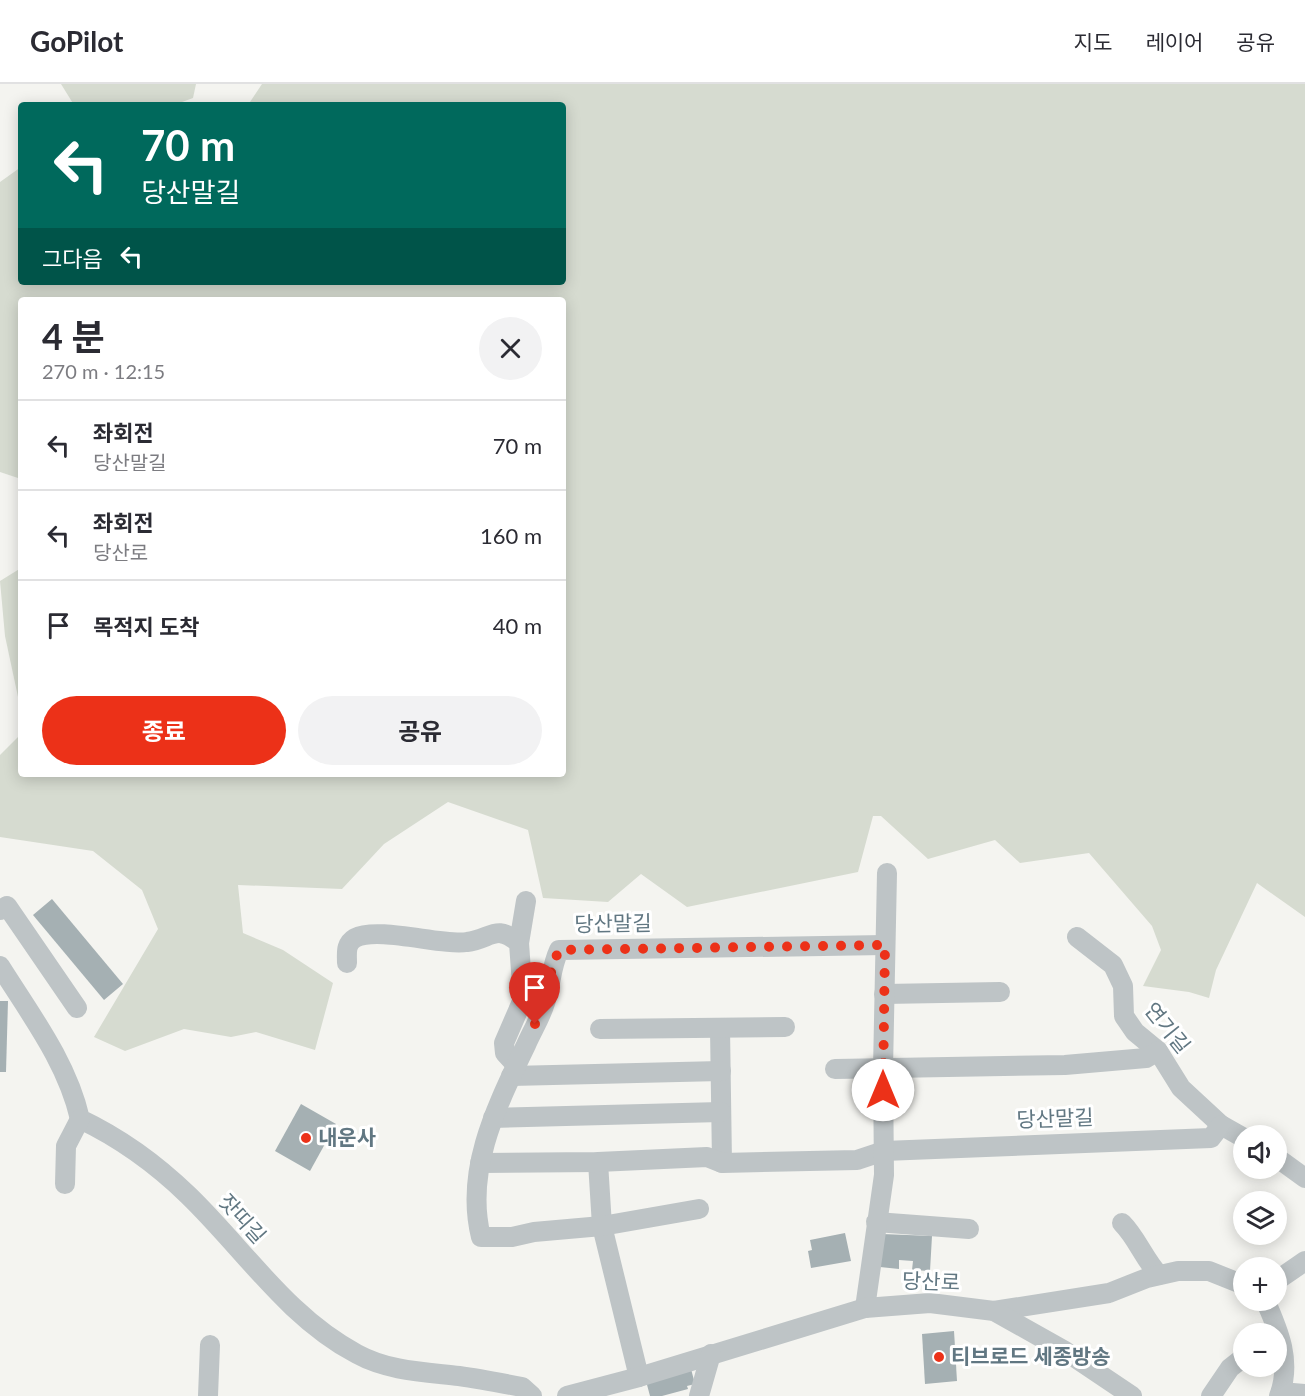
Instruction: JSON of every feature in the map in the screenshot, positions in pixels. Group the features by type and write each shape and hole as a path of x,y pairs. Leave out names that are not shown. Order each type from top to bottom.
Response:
{"street":[{"path":"865,1308 884,1175 883,1069 887,873"},
{"path":"514,1071 505,1053 504,1043 523,999 519,943 526,901"},
{"path":"0,910 7,906 76,1008"},
{"path":"347,963 346,951 350,942 358,937 407,937 467,943 491,933 501,933 519,943"},
{"name":"연기길","path":"1077,937 1113,965 1123,986 1124,1016 1136,1032 1158,1051 1181,1088 1221,1125 1233,1132"},
{"name":"당산말길","path":"514,1071 545,1003 553,962 559,950 885,945"},
{"path":"0,966 60,1062 74,1093 80,1119 66,1146 65,1184"},
{"path":"884,993 1000,992"},
{"path":"600,1029 785,1027"},
{"path":"480,1163 598,1162 707,1157 722,1163 720,1028"},
{"path":"835,1069 1065,1065 1146,1058 1158,1051"},
{"path":"514,1071 721,1071"},
{"path":"514,1071 493,1118 480,1163 478,1214 481,1237 512,1237 534,1232 603,1226 699,1209"},
{"path":"493,1118 721,1112"},
{"name":"잣띠길","path":"80,1119 103,1130 149,1161 189,1196 286,1301 341,1345 358,1355 395,1368 522,1386 532,1396"},
{"name":"당산말길","path":"722,1163 857,1160 884,1151 1211,1138 1221,1125"},
{"path":"598,1162 603,1226 639,1377"},
{"path":"1287,1165 1305,1178"},
{"path":"876,1222 969,1229"},
{"path":"1122,1223 1131,1232 1145,1260 1159,1275"},
{"path":"1287,1273 1305,1261"},
{"path":"994,1311 1109,1293 1159,1275 1178,1271 1209,1271 1233,1281"},
{"name":"당산로","path":"567,1396 639,1377 865,1308 930,1303 994,1311 1065,1351 1132,1396"},
{"path":"1270,1311 1278,1330 1285,1360 1280,1394 1305,1394"},
{"path":"208,1396 210,1345"},
{"path":"699,1396 711,1354"},
{"path":"1211,1396 1233,1366"}],"shaded area":[{"path":"61,84 196,84 193,98 182,102 72,102"},
{"path":"262,84 1305,84 1305,917 1257,883 1216,970 1209,998 1189,992 1143,986 1161,950 1152,926 1089,853 1020,863 995,840 928,859 881,816 873,816 858,872 687,907 641,874 608,902 543,898 528,830 448,802 384,844 342,889 238,885 243,933 283,950 333,983 315,1050 256,1032 231,1037 184,1029 125,1051 94,1037 158,929 142,890 93,851 0,837 0,755 18,737 18,777 566,777 566,297 18,297 18,478 0,472 0,182 18,169 18,285 566,285 566,102 250,102"},
{"path":"18,570 18,697 5,636 0,581"}],"building":[{"path":"52,899 123,984 104,1000 33,915"},
{"path":"0,1001 8,1001 6,1072 0,1072"},
{"name":"내운사","path":"301,1104 336,1124 310,1171 275,1151"},
{"path":"845,1233 851,1261 811,1268 808,1251 812,1250 810,1240"},
{"path":"882,1234 932,1236 930,1271 912,1270 913,1261 899,1260 899,1269 880,1267"},
{"name":"티브로드 세종방송","path":"954,1331 957,1381 925,1384 922,1334"},
{"path":"691,1369 695,1384 687,1386 688,1389 662,1396 650,1396 646,1381"}],"place":[{"name":"내운사","path":"306,1138"},
{"name":"티브로드 세종방송","path":"939,1357"}],"route":[{"path":"535,1024 545,1003 553,962 559,950 885,945 883,1090"}]}
